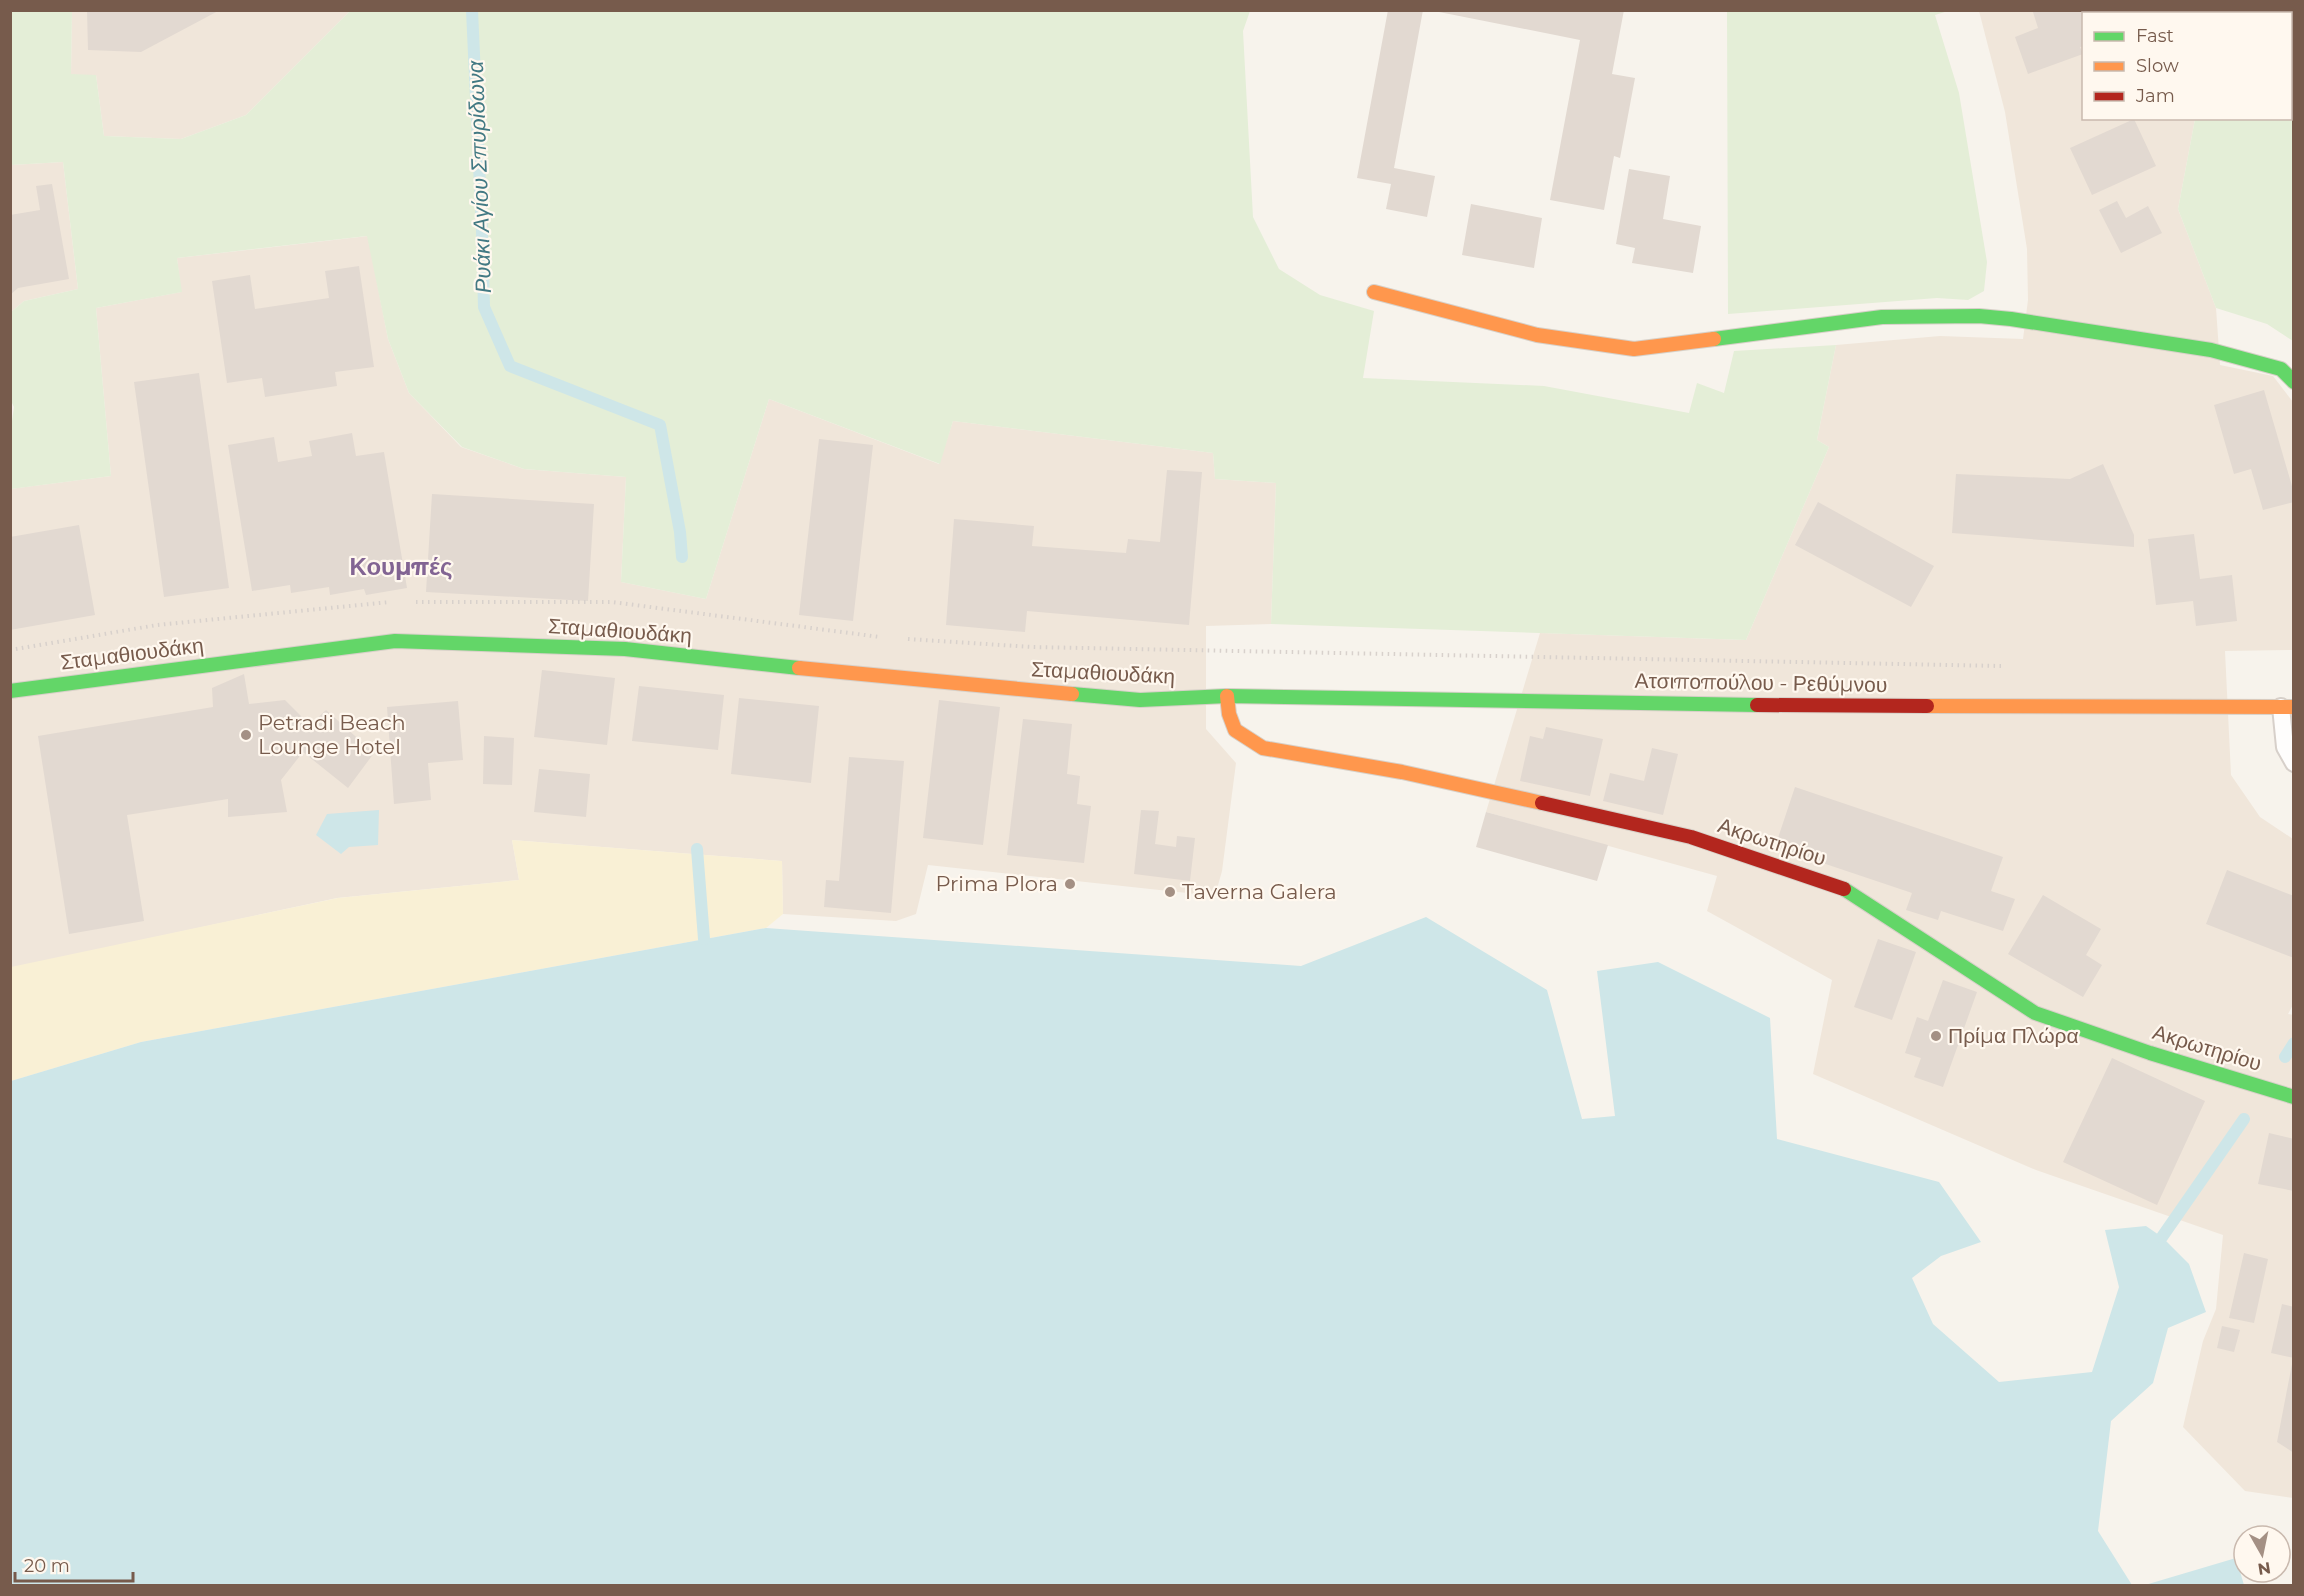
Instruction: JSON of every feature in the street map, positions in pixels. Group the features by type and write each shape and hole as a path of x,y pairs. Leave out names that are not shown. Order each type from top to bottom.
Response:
{"main road":[{"path":"1374,292 1537,335 1634,350 1882,317 1979,316 2012,319 2211,350 2281,369 2294,382"},
{"name":"Σταμαθιουδάκη","path":"10,691 395,641 625,649 849,674 1140,700 1227,696"},
{"name":"Ατσιποπούλου - Ρεθύμνου","path":"1227,696 1774,705 2288,707"},
{"name":"Ακρωτηρίου","path":"1227,696 1228,714 1235,730 1263,748 1402,772 1691,837 1842,887 2035,1013 2150,1053 2294,1097"}],"lane":[{"path":"2288,707 2285,747 2294,763"}],"path":[{"path":"762,620 888,638"},
{"path":"900,639 1032,648 2002,666"}],"shaded area":[{"path":"72,11 350,11 246,115 181,139 104,136 96,75 71,75"},
{"path":"1979,11 2151,12 2082,12 2082,120 2195,120 2178,209 2216,308 2220,365 2273,376 2293,402 2293,650 2225,651 2231,775 2260,817 2293,839 2294,1003 2288,1014 2294,1015 2293,1498 2245,1491 2183,1427 2203,1341 2216,1309 2223,1235 2036,1170 1813,1074 1832,980 1707,911 1717,876 1486,812 1540,633 1746,640 1829,447 1817,440 1836,345 1940,336 2023,339 2028,300 2027,249 2005,112"},
{"path":"63,162 78,289 24,301 11,312 11,165"},
{"path":"368,236 388,339 409,393 461,447 524,469 626,477 621,582 706,599 769,399 939,464 953,421 1213,453 1215,479 1276,483 1271,624 1206,626 1206,729 1236,763 1222,871 1215,896 928,865 916,914 896,921 783,914 782,861 512,840 519,880 337,898 11,968 10,489 111,476 96,308 181,292 177,258"}],"green space":[{"path":"11,11 72,11 71,74 96,75 104,136 181,139 246,115 350,11 1250,11 1243,31 1253,217 1279,269 1320,295 1374,311 1363,378 1544,386 1689,413 1697,383 1724,393 1734,351 1836,345 1817,440 1829,447 1746,640 1271,624 1276,483 1215,479 1213,453 953,421 940,464 769,399 706,599 621,582 626,477 524,469 462,447 409,393 388,339 367,236 177,258 182,292 96,308 111,476 11,489 10,435 14,407 10,399 11,312 24,301 78,289 63,162 11,165"},
{"path":"1727,11 1948,11 1935,15 1959,93 1987,262 1984,291 1968,300 1937,298 1728,314"},
{"path":"2293,11 2293,341 2267,324 2216,308 2178,209 2195,120 2292,120 2292,12 2151,12"}],"sand":[{"path":"512,840 782,861 783,914 766,928 141,1042 11,1081 11,967 338,898 519,880"}],"water":[{"path":"379,810 378,845 349,847 341,854 316,835 327,814"},
{"path":"1426,917 1547,990 1582,1119 1615,1116 1597,971 1658,962 1770,1018 1777,1139 1939,1182 1981,1242 1941,1256 1912,1278 1933,1324 1999,1382 2092,1372 2119,1287 2105,1230 2146,1226 2162,1237 2189,1264 2206,1312 2168,1328 2153,1383 2111,1421 2098,1531 2132,1585 11,1585 11,1081 141,1042 766,928 1301,966"},
{"path":"2232,1559 2232,1584 2244,1585 2145,1585"}],"building":[{"path":"87,10 220,10 141,52 88,50"},
{"path":"1388,10 1423,10 1394,168 1435,176 1427,217 1386,209 1391,184 1357,178"},
{"path":"1429,10 1624,10 1612,74 1635,78 1620,158 1614,156 1604,210 1550,200 1580,40"},
{"path":"2038,10 2122,10 2122,12 2082,12 2082,46 2080,47 2082,54 2028,74 2015,37 2038,28 2033,12"},
{"path":"2134,120 2156,166 2092,195 2070,148"},
{"path":"1629,169 1670,176 1663,219 1701,226 1693,273 1632,263 1635,248 1616,244"},
{"path":"52,184 69,279 18,288 10,295 10,215 40,210 36,186"},
{"path":"2117,201 2126,218 2148,206 2162,233 2121,253 2099,210"},
{"path":"1471,204 1542,218 1534,268 1462,255"},
{"path":"359,266 374,367 335,372 337,386 265,397 262,378 227,383 212,281 250,275 255,309 329,298 325,271"},
{"path":"199,373 229,588 164,597 134,382"},
{"path":"2264,390 2294,493 2294,502 2263,510 2251,469 2234,474 2214,405"},
{"path":"352,433 356,456 384,452 407,588 366,595 364,589 330,595 329,587 291,593 290,585 252,591 228,445 274,437 278,462 312,456 309,441"},
{"path":"819,439 873,445 853,621 799,615"},
{"path":"2103,464 2134,535 2134,547 1952,533 1956,474 2070,479"},
{"path":"1167,470 1202,472 1189,625 1027,611 1025,632 946,625 954,519 1034,526 1032,546 1126,553 1128,539 1160,542"},
{"path":"432,494 594,504 588,601 426,592"},
{"path":"1818,502 1934,566 1911,607 1795,545"},
{"path":"79,525 95,615 10,630 10,537"},
{"path":"2194,534 2200,579 2232,575 2237,621 2196,626 2193,601 2156,605 2148,539"},
{"path":"542,670 615,678 607,745 534,737"},
{"path":"244,674 249,704 285,700 310,725 326,710 374,753 348,788 303,752 281,780 287,812 228,817 228,799 127,815 144,921 69,934 38,736 213,707 212,688"},
{"path":"639,686 724,695 718,750 632,741"},
{"path":"739,698 819,706 811,783 731,774"},
{"path":"939,700 1000,707 983,845 923,838"},
{"path":"458,701 463,760 428,763 431,800 394,804 387,707"},
{"path":"1023,719 1072,724 1067,774 1080,776 1077,804 1091,806 1084,863 1007,855"},
{"path":"1546,727 1603,739 1590,796 1520,781 1530,736 1543,739"},
{"path":"484,736 514,738 512,785 483,784"},
{"path":"1652,748 1678,754 1663,815 1603,801 1610,773 1644,781"},
{"path":"849,757 904,761 891,913 824,907 826,880 839,881"},
{"path":"539,769 590,774 586,817 534,812"},
{"path":"1795,787 2003,857 1991,891 2015,899 2003,931 1941,911 1938,920 1906,910 1912,893 1775,847"},
{"path":"1141,810 1159,811 1155,844 1176,847 1177,836 1195,838 1190,881 1134,874"},
{"path":"1486,812 1608,845 1597,881 1476,847"},
{"path":"2227,870 2294,896 2294,958 2206,924"},
{"path":"2043,895 2101,929 2086,955 2102,965 2083,997 2008,954"},
{"path":"1878,939 1916,952 1892,1020 1854,1007"},
{"path":"1943,980 1977,992 1943,1087 1914,1077 1921,1058 1905,1053 1917,1017 1928,1021"},
{"path":"2112,1058 2205,1101 2157,1205 2063,1162"},
{"path":"2269,1133 2294,1139 2294,1191 2258,1184"},
{"path":"2244,1253 2268,1259 2254,1323 2229,1318"},
{"path":"2282,1304 2294,1307 2294,1358 2271,1353"},
{"path":"2222,1326 2240,1330 2234,1352 2217,1348"},
{"path":"2292,1364 2294,1364 2294,1453 2277,1442"}],"waterway":[{"name":"Ρυάκι Αγίου Σπυρίδωνα","path":"472,10 484,307 510,366 660,425 680,532 682,557"},
{"path":"697,849 704,939"},
{"path":"2285,1057 2294,1043"},
{"path":"2162,1237 2244,1119"}],"traffic: fast":[{"path":"1714,339 1882,317 1979,316 2211,350 2281,369 2294,382"},
{"path":"10,691 395,641 625,649 799,668"},
{"path":"1072,694 1140,700 1227,696 1757,705"},
{"path":"1844,889 2035,1013 2150,1053 2294,1097"}],"traffic: slow":[{"path":"1374,292 1537,335 1634,349 1714,339"},
{"path":"799,668 1072,694"},
{"path":"1227,696 1229,714 1235,730 1263,748 1402,772 1542,803"},
{"path":"1927,706 2294,707"}],"traffic: jam":[{"path":"1757,705 1927,706"},
{"path":"1542,803 1691,837 1844,889"}],"place":[{"name":"Petradi Beach Lounge Hotel","path":"246,735"},
{"name":"Prima Plora","path":"1070,884"},
{"name":"Taverna Galera","path":"1170,892"},
{"name":"Πρίμα Πλώρα","path":"1936,1036"}],"district":[{"name":"Κουμπές","path":"401,567"}]}
